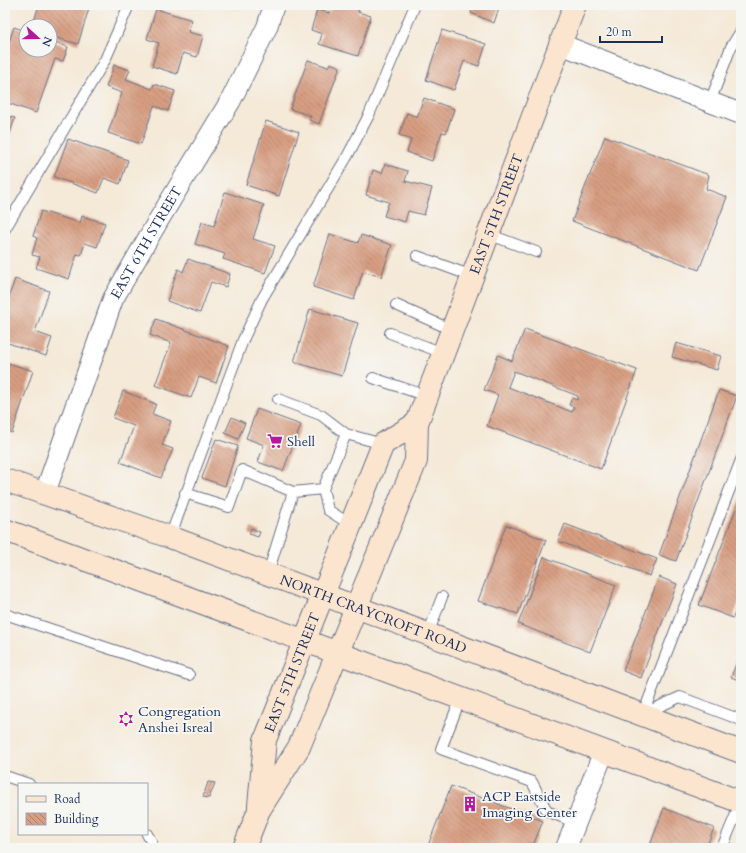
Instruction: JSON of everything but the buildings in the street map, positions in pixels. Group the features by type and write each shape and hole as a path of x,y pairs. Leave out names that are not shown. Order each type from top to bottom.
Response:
{"main road":[{"name":"EAST 5TH STREET","path":"244,848 259,810 299,747 416,461 417,423 575,5"},
{"path":"383,444 417,423"},
{"name":"EAST 5TH STREET","path":"259,810 265,740 383,444"},
{"name":"NORTH CRAYCROFT ROAD","path":"5,480 170,537 741,752"},
{"path":"5,530 304,642 461,697 741,802"}],"street":[{"name":"EAST 6TH STREET","path":"45,493 113,299 231,100 267,27 274,5"},
{"path":"560,44 741,114"},
{"path":"566,848 604,751"}],"lane":[{"path":"5,229 105,60 129,5"},
{"path":"170,537 185,493 243,340 262,299 344,162 369,115 415,5"},
{"path":"710,102 731,47 741,31"},
{"path":"488,234 536,252"},
{"path":"417,256 472,276"},
{"path":"396,305 452,330"},
{"path":"390,333 443,353"},
{"path":"373,378 427,396"},
{"path":"278,399 321,414 346,434 383,444"},
{"path":"346,434 323,489 328,510 351,525"},
{"path":"643,714 741,460"},
{"path":"185,493 229,507 242,470 293,492 323,489"},
{"path":"268,574 293,492"},
{"path":"428,634 442,597"},
{"path":"5,614 189,675"},
{"path":"461,697 441,748 532,782 547,810 576,823"},
{"path":"643,714 680,697 741,720"},
{"path":"5,776 26,783"},
{"path":"722,848 741,802"},
{"path":"148,835 152,842 151,848"}],"place":[{"name":"Shell","path":"275,441"},
{"name":"Congregation Anshei Isreal","path":"126,719"},
{"name":"ACP Eastside Imaging Center","path":"470,804"}]}
